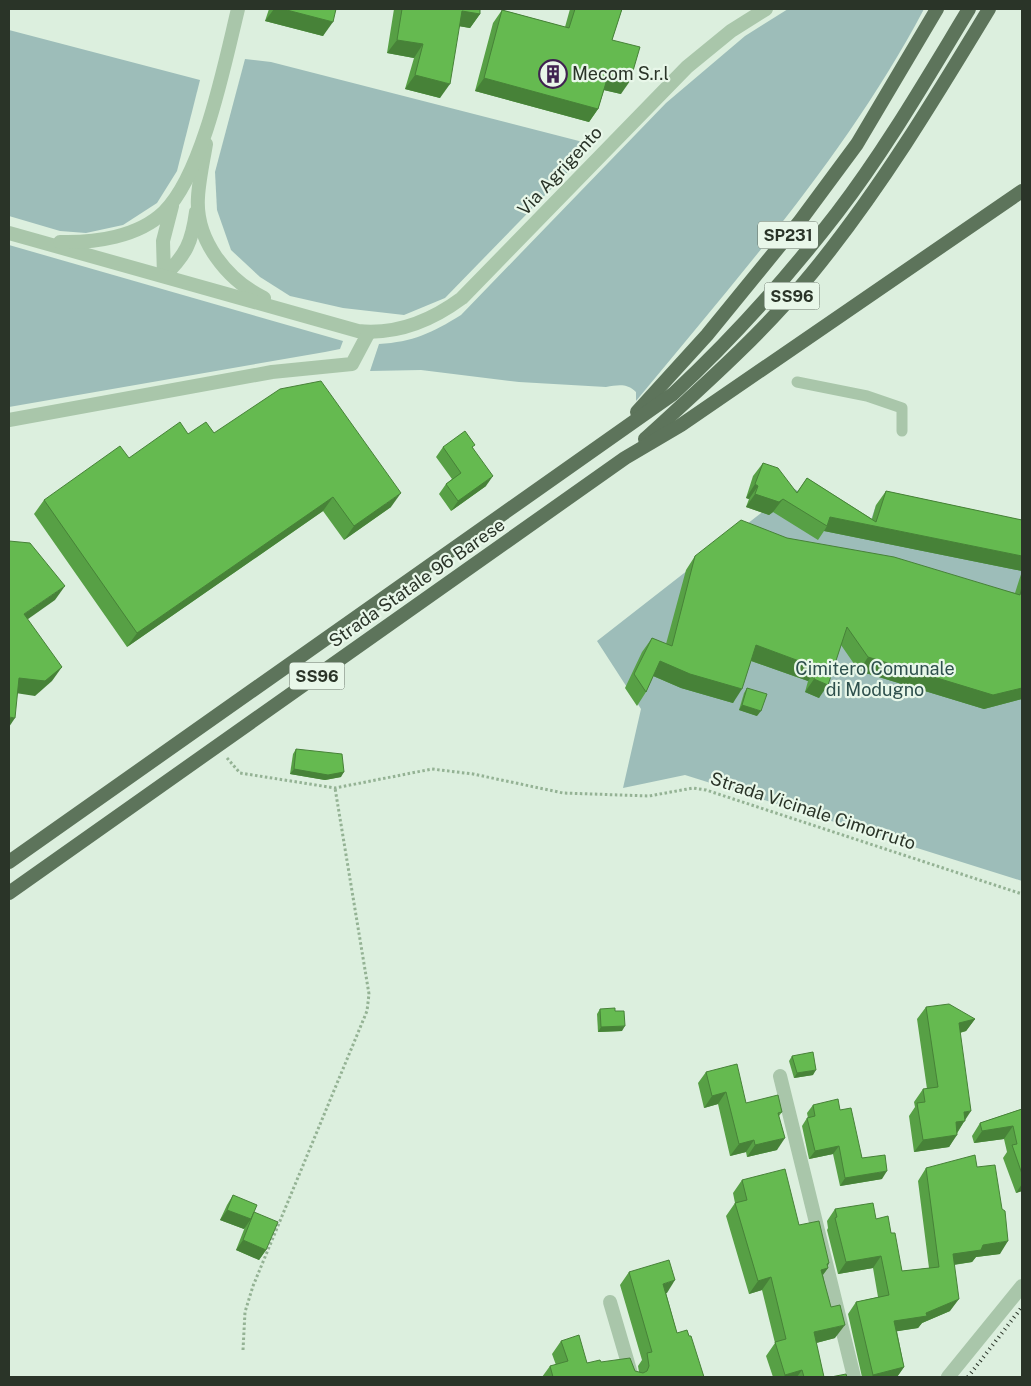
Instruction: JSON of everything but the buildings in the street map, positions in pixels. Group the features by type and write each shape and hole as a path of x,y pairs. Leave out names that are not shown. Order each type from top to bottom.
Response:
{"main road":[{"name":"SP231","path":"608,439 666,382 800,221 858,144 937,9"},
{"name":"SS96","path":"608,439 673,394 769,297 838,212 913,102 969,9"},
{"name":"SS96","path":"625,458 717,374 811,274 882,180 989,9"},
{"name":"SS96","path":"625,458 681,425 1022,191"},
{"path":"957,235 1022,197"},
{"name":"Strada Statale 96 Barese","path":"9,862 608,439"},
{"name":"Strada Statale 96 Barese","path":"9,893 625,458"}],"street":[{"path":"164,276 186,252 193,234 208,126 238,9"},
{"name":"Via Agrigento","path":"297,314 358,332 377,333 422,323 443,312 462,298 686,67 731,31 766,9"},
{"path":"40,242 98,242 122,235 149,223 164,211 177,193 189,171 208,126"},
{"path":"164,276 162,242 166,223 177,193"},
{"path":"198,199 203,229 214,254 229,275 250,291 297,314"},
{"path":"9,233 297,314"},
{"path":"9,420 272,372 352,364 369,332"},
{"path":"780,1076 854,1377"},
{"path":"948,1377 1022,1286"},
{"path":"610,1302 632,1377"}],"lane":[{"path":"797,382 867,396 902,408 902,430"}],"path":[{"name":"Strada Vicinale Cimorruto","path":"217,747 240,773 335,788 432,769 447,770 571,793 649,796 681,789 706,790 1022,894"},
{"path":"243,1350 245,1312 253,1286 367,1011 369,994 335,788"}],"green space":[{"path":"788,9 924,9 894,62 827,163 752,260 636,401 636,392 622,385 606,387 519,382 421,370 370,371 379,344 422,336 461,315 666,103 745,36"},
{"path":"9,30 200,80 177,171 157,203 123,225 86,233 60,231 9,216"},
{"path":"245,59 271,62 579,141 591,148 445,298 404,315 343,308 290,296 260,277 231,250 217,210 215,172"},
{"path":"9,245 343,341 340,349 325,352 9,407"},
{"name":"Cimitero Comunale di Modugno","path":"793,488 867,532 876,505 1022,535 1022,881 685,775 623,788 641,709 597,641"}],"railway":[{"path":"968,1377 1022,1307"}],"place":[{"name":"Mecom S.r.l","path":"553,74"}]}
